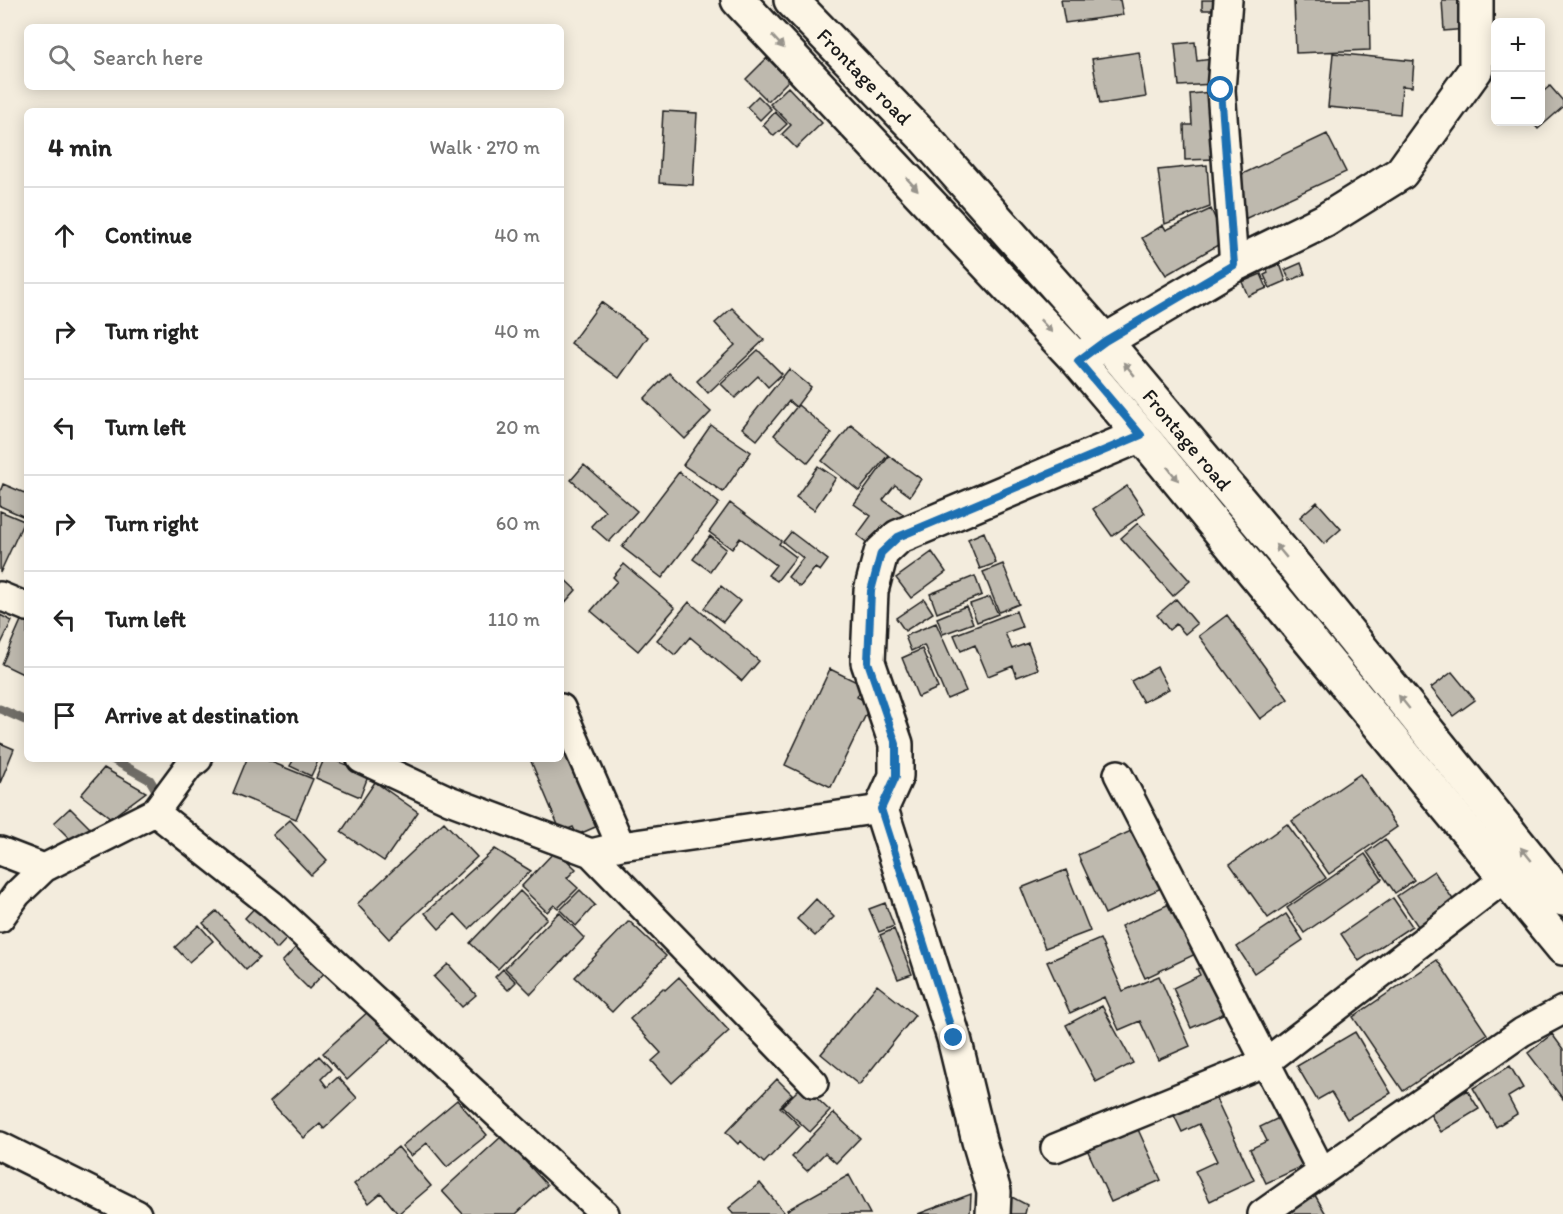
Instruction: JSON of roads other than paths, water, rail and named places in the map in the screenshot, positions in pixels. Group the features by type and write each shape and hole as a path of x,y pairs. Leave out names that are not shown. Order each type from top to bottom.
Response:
{"main road":[{"path":"738,0 1078,361 1563,948"},
{"name":"Frontage road","path":"791,0 923,136 1105,341 1297,569 1563,899"},
{"path":"1078,361 1105,341 1234,265 1324,221 1401,173 1476,69 1476,0"},
{"path":"993,1214 994,1192 954,1038 881,809 896,776 896,744 868,662 871,591 881,553 898,537 1141,435"}],"street":[{"path":"1228,0 1221,90 1234,265"},
{"path":"0,596 24,606"},
{"path":"564,715 621,846"},
{"path":"367,762 449,800 591,853 814,1083"},
{"path":"0,918 17,894 44,868 155,812 189,769"},
{"path":"1118,774 1322,1172"},
{"path":"591,853 621,846 881,809"},
{"path":"155,812 271,904 605,1214"},
{"path":"0,850 44,868"},
{"path":"1055,1148 1266,1062 1505,878"},
{"path":"1262,1214 1522,1032 1563,1010"},
{"path":"0,1146 137,1214"}],"waterway":[{"path":"0,709 24,720"},
{"path":"117,762 150,780 160,797"}]}
